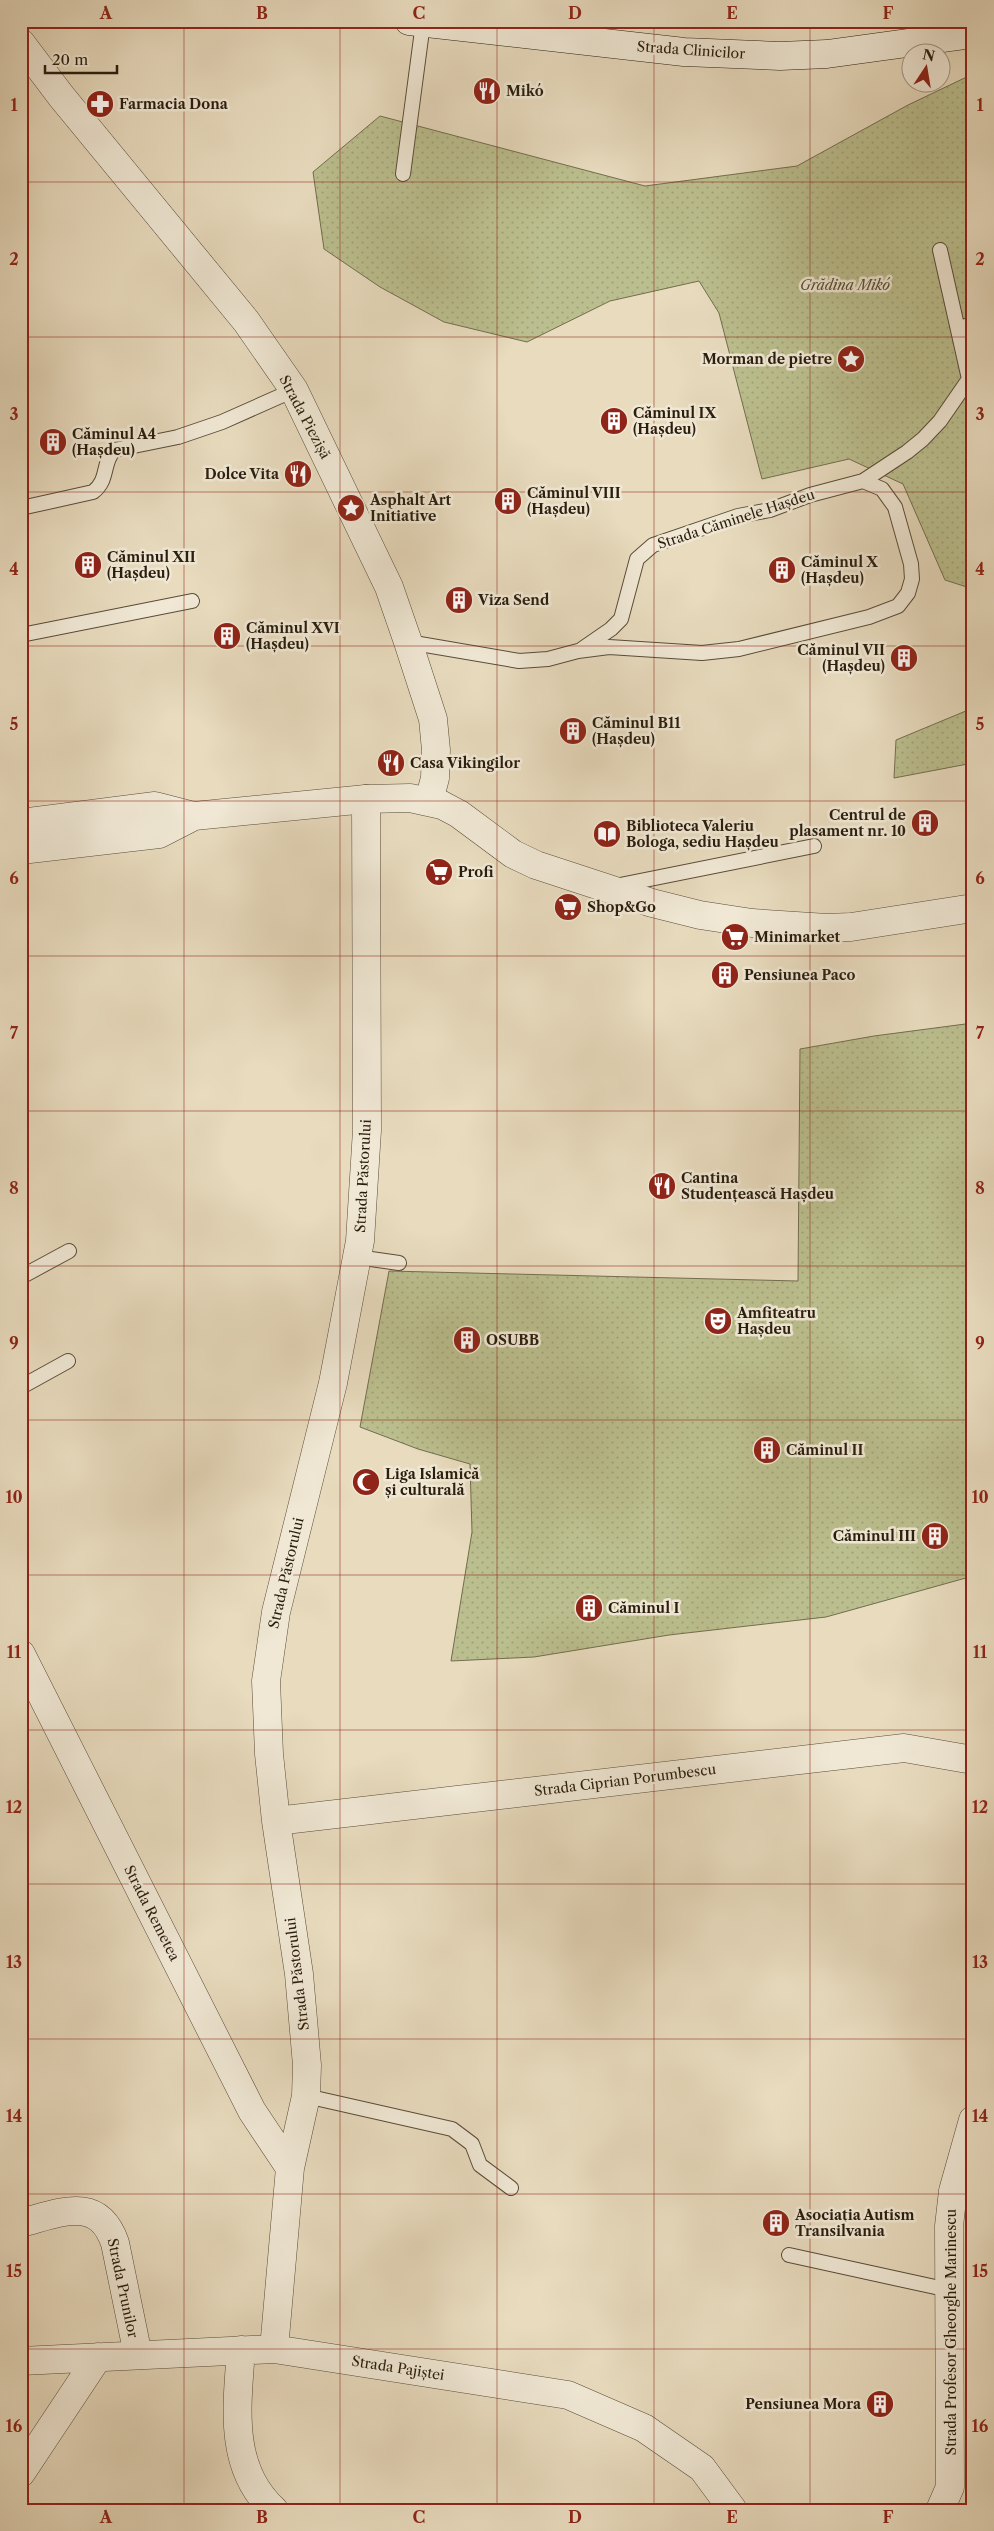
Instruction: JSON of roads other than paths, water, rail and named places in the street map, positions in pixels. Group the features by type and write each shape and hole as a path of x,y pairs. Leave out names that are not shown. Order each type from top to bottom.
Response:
{"street":[{"name":"Strada Clinicilor","path":"416,22 684,52 780,56 827,54 973,34"},
{"name":"Strada Piezișă","path":"21,43 61,96 246,321 294,390 388,587 408,642 433,719 436,750 435,778 429,801"},
{"path":"21,823 155,806 194,816 389,797 429,801 458,814 513,854 536,865 652,903 700,915 805,927 851,927 973,908"},
{"name":"Strada Păstorului","path":"274,2349 290,2168 306,2096 307,2065 299,1974 276,1821 267,1707 269,1653 279,1602 333,1384 358,1257 367,1130 366,798"},
{"path":"21,850 159,834 194,816"},
{"name":"Strada Remetea","path":"21,1654 252,2111 290,2168"},
{"name":"Strada Ciprian Porumbescu","path":"276,1821 904,1748 973,1760"},
{"name":"Strada Profesor Gheorghe Marinescu","path":"950,2502 949,2226 953,2191 973,2120"},
{"name":"Strada Prunilor","path":"21,2223 84,2210 95,2214 106,2224 115,2243 138,2355"},
{"name":"Strada Pajiștei","path":"21,2361 274,2349 568,2395 651,2433 702,2468 729,2508"},
{"path":"241,2350 236,2418 240,2450 250,2478 265,2502 274,2510"},
{"path":"21,2473 98,2357"}],"lane":[{"path":"403,174 416,22"},
{"name":"Strada Căminele Hașdeu","path":"578,651 611,629 620,619 637,559 653,545 738,516 770,510 810,495 863,481 907,452 940,421 971,379 940,250"},
{"path":"959,328 973,324"},
{"path":"21,508 93,492 100,486 105,477 106,462 114,450 178,437 213,425 294,390"},
{"name":"Strada Căminele Hașdeu","path":"408,642 519,661 548,660 578,651 609,648 702,653 739,649 869,617 898,606 908,593 912,579 900,522 888,496 874,484 863,481"},
{"path":"21,635 192,601"},
{"path":"605,888 814,846"},
{"path":"21,1277 69,1251"},
{"path":"358,1257 399,1263"},
{"path":"21,1387 68,1361"},
{"path":"306,2096 452,2129 472,2144 480,2165 512,2188"},
{"path":"789,2255 949,2290"}],"place":[{"name":"Mikó","path":"487,91"},
{"name":"Farmacia Dona","path":"100,104"},
{"name":"Morman de pietre","path":"851,359"},
{"name":"Căminul IX (Hașdeu)","path":"614,421"},
{"name":"Căminul A4 (Hașdeu)","path":"53,442"},
{"name":"Dolce Vita","path":"298,474"},
{"name":"Căminul VIII (Hașdeu)","path":"508,501"},
{"name":"Asphalt Art Initiative","path":"351,508"},
{"name":"Căminul XII (Hașdeu)","path":"88,565"},
{"name":"Căminul X (Hașdeu)","path":"782,570"},
{"name":"Viza Send","path":"459,600"},
{"name":"Căminul XVI (Hașdeu)","path":"227,636"},
{"name":"Căminul VII (Hașdeu)","path":"904,658"},
{"name":"Căminul B11 (Hașdeu)","path":"573,731"},
{"name":"Casa Vikingilor","path":"391,763"},
{"name":"Centrul de plasament nr. 10","path":"925,823"},
{"name":"Biblioteca Valeriu Bologa, sediu Hașdeu","path":"607,834"},
{"name":"Profi","path":"439,872"},
{"name":"Shop&Go","path":"568,907"},
{"name":"Minimarket","path":"735,937"},
{"name":"Pensiunea Paco","path":"725,975"},
{"name":"Cantina Studențească Hașdeu","path":"662,1186"},
{"name":"Amfiteatru Hașdeu","path":"718,1321"},
{"name":"OSUBB","path":"467,1340"},
{"name":"Căminul II","path":"767,1450"},
{"name":"Liga Islamică și culturală","path":"366,1482"},
{"name":"Căminul III","path":"935,1536"},
{"name":"Căminul I","path":"589,1608"},
{"name":"Asociația Autism Transilvania","path":"776,2223"},
{"name":"Pensiunea Mora","path":"880,2404"}],"park label":[{"name":"Grădina Mikó","path":"845,285"}]}
